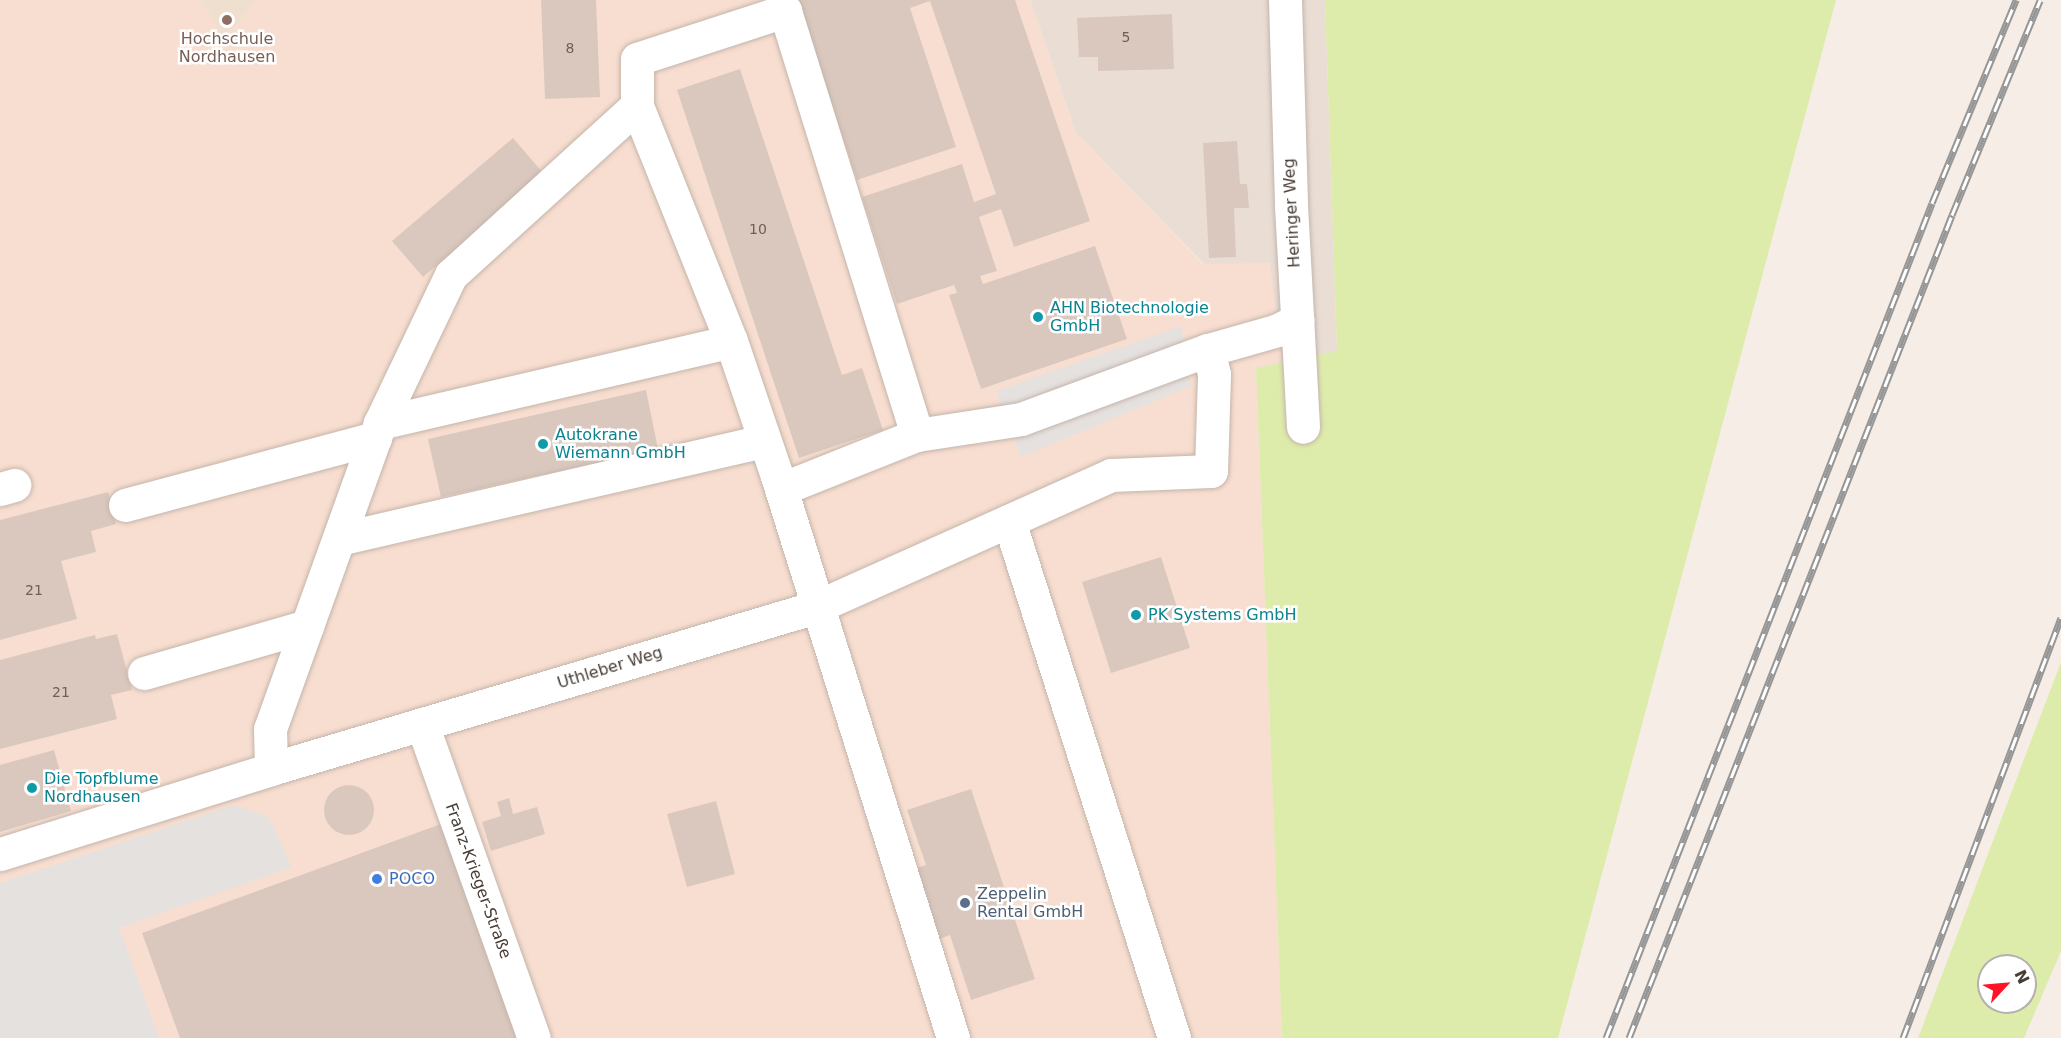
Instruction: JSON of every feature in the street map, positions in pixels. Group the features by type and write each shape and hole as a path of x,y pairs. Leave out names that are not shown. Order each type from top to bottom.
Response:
{"street":[{"name":"Heringer Weg","path":"1285,0 1303,427"},
{"path":"917,435 783,5 637,59 637,106 731,341 953,1038"},
{"path":"271,769 270,729 377,431 451,275 637,106"},
{"path":"780,489 917,435 1021,418 1208,350 1278,330 1298,320"},
{"path":"125,505 377,431 731,341"},
{"name":"Uthleber Weg","path":"0,854 271,769 816,607 1111,475 1211,471 1214,374 1208,350"},
{"path":"339,539 764,441"},
{"path":"1009,520 1174,1038"},
{"path":"144,673 307,626"},
{"name":"Franz-Krieger-Straße","path":"422,724 534,1038"}],"shaded area":[{"path":"0,0 1030,0 1076,133 1203,264 1270,263 1282,361 1256,368 1282,1038 0,1038"},
{"name":"Hochschule Nordhausen","path":"202,0 256,0 224,40"},
{"path":"1030,0 1325,0 1337,351 1256,368 1204,264 1076,133"},
{"path":"1181,326 1191,386 1021,457 996,391"},
{"path":"233,805 269,817 292,867 119,928 159,1038 0,1038 0,883"}],"green space":[{"path":"1325,0 1836,0 1558,1038 1282,1038 1256,368 1337,351"},
{"path":"2061,662 2061,951 2037,1007 2037,954 1977,954 1977,1014 2034,1014 2024,1038 1918,1038"}],"building":[{"path":"541,0 596,0 600,97 545,99"},
{"path":"797,0 1015,0 1090,221 1014,247 1001,209 979,217 997,271 980,276 983,284 1095,246 1127,339 981,389 949,295 957,293 954,285 897,304 862,197 962,164 974,202 996,194 930,1 910,8 956,147 857,180"},
{"path":"1172,14 1174,69 1098,71 1098,57 1079,57 1077,18"},
{"path":"740,69 842,375 862,368 883,430 799,458 677,90"},
{"path":"513,138 544,174 423,277 392,241"},
{"path":"1237,141 1240,184 1247,184 1249,208 1234,208 1236,257 1209,258 1203,143"},
{"name":"Autokrane Wiemann GmbH","path":"646,390 658,449 441,497 428,439"},
{"path":"108,492 116,524 91,531 96,552 61,561 77,619 0,640 0,520"},
{"name":"PK Systems GmbH","path":"1161,557 1190,648 1111,673 1082,582"},
{"path":"117,634 132,690 111,695 117,719 0,749 0,660 95,635 96,639"},
{"name":"Die Topfblume Nordhausen","path":"54,750 71,811 0,832 0,765"},
{"path":"344,785 354,785 367,792 374,805 374,815 367,828 354,835 344,835 335,831 328,824 324,815 324,805 328,796 335,789"},
{"name":"Zeppelin Rental GmbH","path":"971,789 1035,979 971,1000 950,935 934,941 910,870 926,865 907,810"},
{"path":"509,798 513,814 537,807 545,834 491,851 482,822 501,816 497,802"},
{"path":"716,801 735,874 687,887 667,814"},
{"name":"POCO","path":"441,824 520,1038 180,1038 142,933"}],"railway":[{"path":"1606,1038 1932,203 2016,0"},
{"path":"1629,1038 1952,215 2040,0"},
{"path":"1903,1038 2061,618"}],"place":[{"name":"Hochschule Nordhausen","path":"227,20"},
{"name":"AHN Biotechnologie GmbH","path":"1038,317"},
{"name":"Autokrane Wiemann GmbH","path":"543,444"},
{"name":"PK Systems GmbH","path":"1136,615"},
{"name":"Die Topfblume Nordhausen","path":"32,788"},
{"name":"POCO","path":"377,879"},
{"name":"Zeppelin Rental GmbH","path":"965,903"}]}
